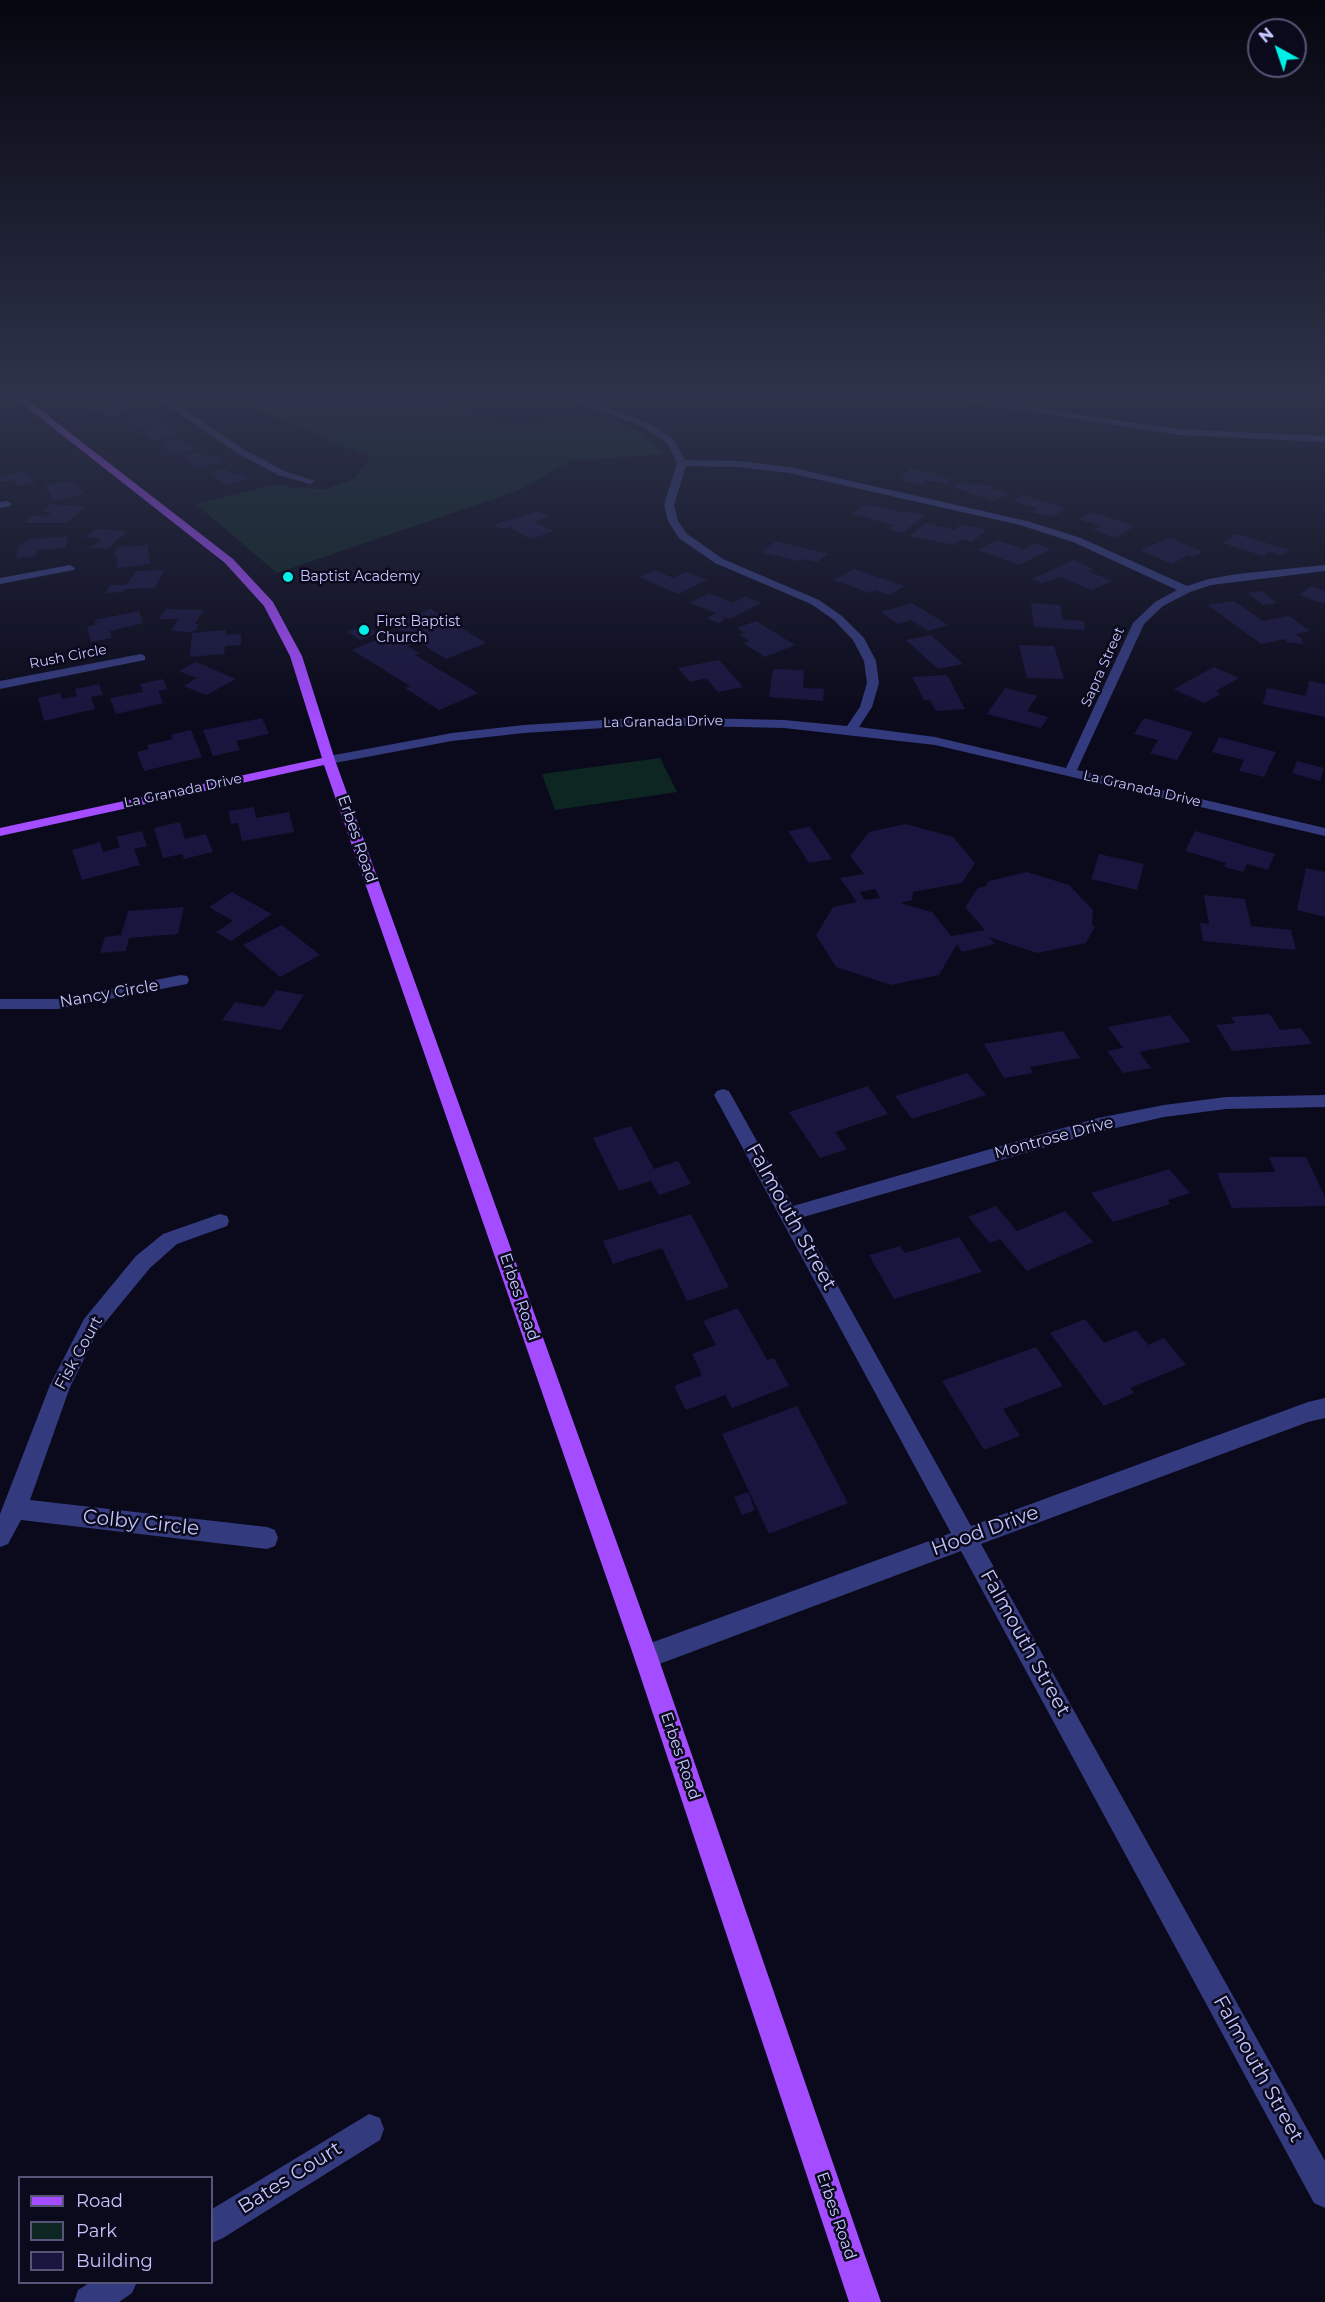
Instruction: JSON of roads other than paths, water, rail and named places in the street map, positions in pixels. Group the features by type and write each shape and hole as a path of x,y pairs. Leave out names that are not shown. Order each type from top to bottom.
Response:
{"main road":[{"name":"Erbes Road","path":"157,505 246,577 268,604 292,647 329,760 646,1657 865,2302"},
{"name":"La Granada Drive","path":"0,832 329,760"}],"street":[{"path":"669,505 673,521 683,536 719,561 815,602 838,618 858,638 870,661 873,683 866,706 851,730"},
{"path":"943,505 1023,524 1077,540 1186,590"},
{"path":"0,581 70,568"},
{"name":"Sapra Street","path":"1070,772 1139,623 1159,604 1186,590 1237,577 1325,568"},
{"name":"Rush Circle","path":"0,685 141,658"},
{"name":"La Granada Drive","path":"329,760 452,737 590,723 718,721 851,730 935,741 1325,832"},
{"name":"Nancy Circle","path":"0,1004 58,1004 181,980"},
{"name":"Falmouth Street","path":"723,1095 1325,2192"},
{"name":"Montrose Drive","path":"790,1214 1098,1125 1164,1111 1226,1103 1325,1101"},
{"name":"Fisk Court","path":"0,1536 15,1509 60,1385 91,1325 143,1262 170,1239 220,1221"},
{"name":"Hood Drive","path":"646,1657 1308,1412 1325,1408"},
{"name":"Colby Circle","path":"15,1509 267,1538"},
{"name":"Bates Court","path":"213,2226 369,2129"},
{"path":"90,2302 119,2284"}],"place":[{"name":"Baptist Academy","path":"288,577"},
{"name":"First Baptist Church","path":"364,630"}]}
